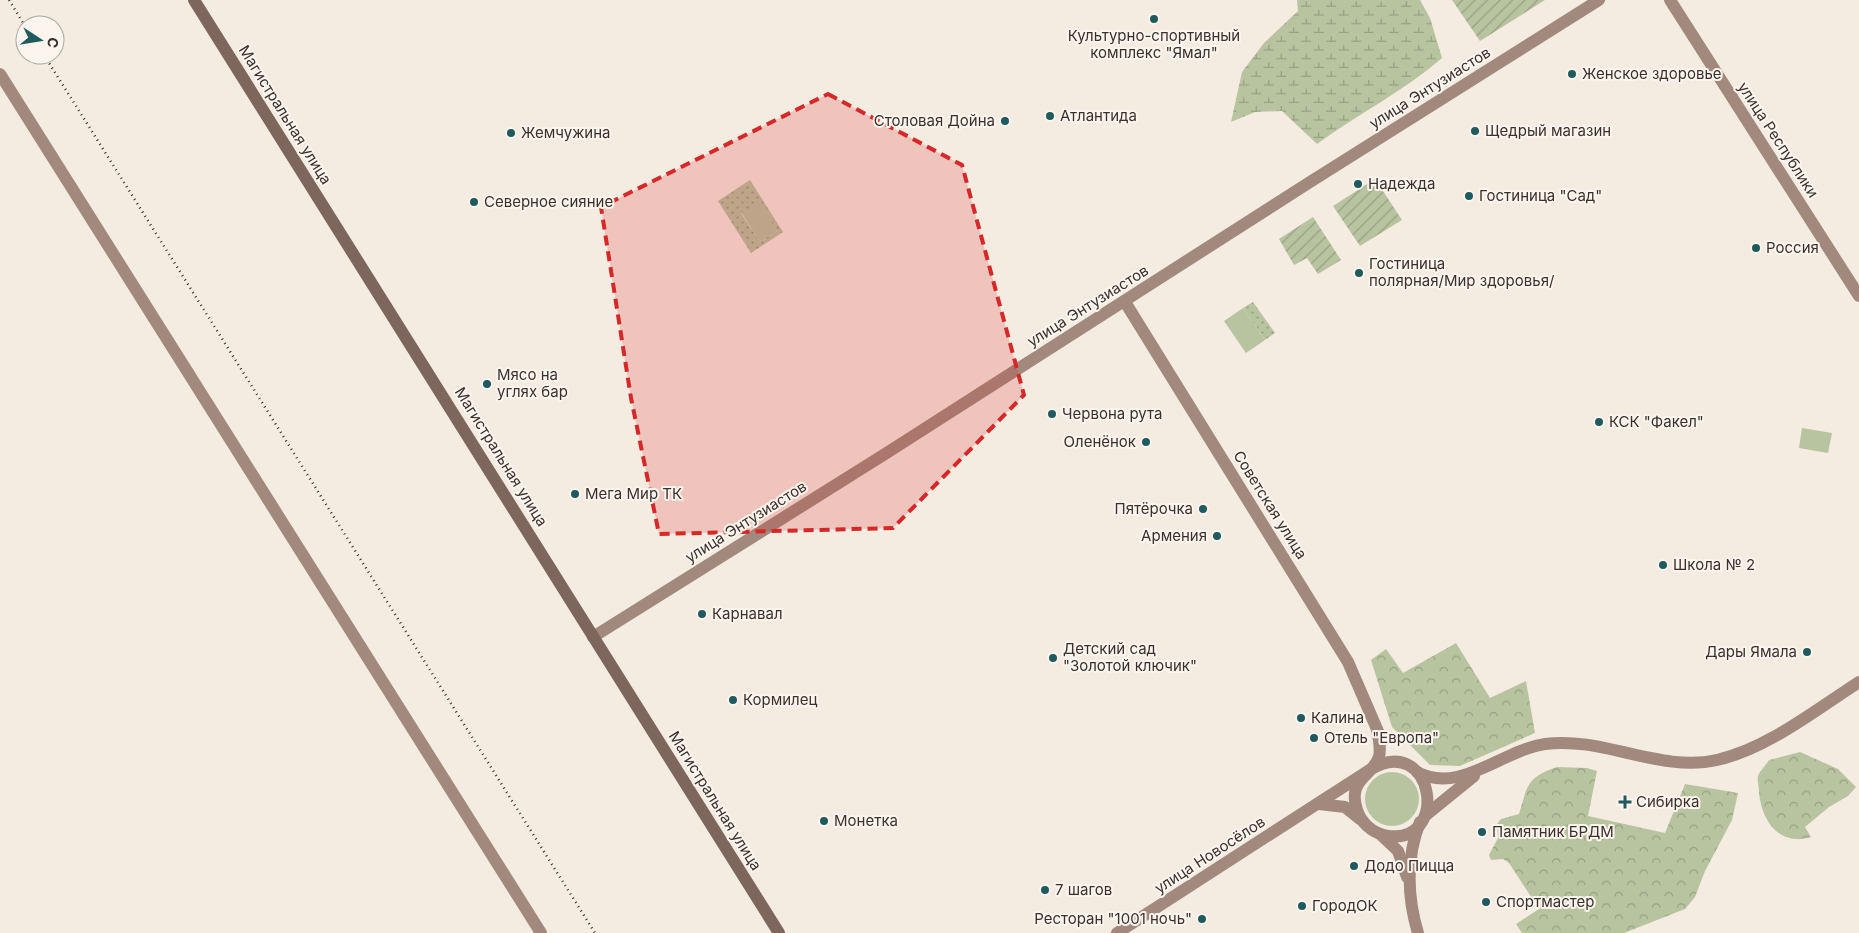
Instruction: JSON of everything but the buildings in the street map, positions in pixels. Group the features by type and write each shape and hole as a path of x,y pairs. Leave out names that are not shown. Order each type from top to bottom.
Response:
{"main road":[{"name":"Магистральная улица","path":"194,0 779,933"},
{"name":"улица Энтузиастов","path":"593,636 1125,302 1599,0"},
{"name":"улица Республики","path":"1670,0 1859,296"},
{"path":"0,74 541,933"},
{"name":"Советская улица","path":"1125,302 1348,662 1389,754 1402,764"},
{"path":"1368,771 1384,763 1402,764 1427,777 1444,780 1456,778 1526,748 1565,743 1678,762 1699,763 1717,760 1757,746 1859,682"},
{"path":"1363,822 1356,807 1356,791 1358,784 1375,764 1380,752 1377,730"},
{"path":"1374,831 1390,836 1399,835 1414,828 1456,789 1490,764"},
{"name":"улица Новосёлов","path":"1118,933 1368,771"},
{"path":"1410,889 1412,851 1427,810 1428,794 1426,786 1417,772"},
{"path":"1319,804 1344,807 1386,838 1398,851 1410,889 1418,933"}],"highlighted area":[{"path":"828,94 962,165 1024,395 893,528 659,534 631,398 601,207"}],"green space":[{"path":"1297,0 1420,0 1430,18 1442,58 1397,92 1317,144 1282,111 1255,112 1231,122 1242,72 1264,43 1298,11"},
{"path":"1452,0 1545,0 1480,41"},
{"path":"1375,179 1402,220 1360,246 1333,206"},
{"path":"750,180 783,232 751,253 718,201","holes":["758,202 777,231 760,242 741,213"]},
{"path":"758,201 777,231 760,242 741,212"},
{"path":"1313,217 1341,260 1318,274 1307,258 1294,265 1279,239"},
{"path":"1253,302 1275,333 1265,340 1243,308"},
{"path":"1243,308 1265,340 1246,353 1224,321"},
{"path":"1802,428 1832,433 1828,453 1799,448"},
{"path":"1456,643 1490,698 1526,681 1535,733 1460,766 1430,765 1392,727 1371,660 1386,649 1403,673"},
{"path":"1800,752 1838,769 1856,787 1848,796 1829,807 1805,827 1811,837 1800,839 1781,835 1768,821 1760,802 1758,776 1769,760"},
{"path":"1557,767 1587,768 1597,771 1588,816 1665,833 1685,784 1738,793 1732,820 1705,871 1695,897 1685,909 1624,933 1522,933 1516,924 1539,909 1509,863 1503,859 1491,860 1489,855 1498,838 1497,824 1501,819 1519,814 1527,789 1534,779"},
{"path":"1387,772 1397,772 1407,776 1415,784 1419,799 1415,814 1407,822 1397,826 1387,826 1377,822 1369,814 1365,804 1365,794 1369,784 1377,776"}],"railway":[{"path":"9,0 18,15"},
{"path":"50,65 595,933"}],"place":[{"name":"Культурно-спортивный комплекс \"Ямал\"","path":"1154,19"},
{"name":"Женское здоровье","path":"1572,74"},
{"name":"Атлантида","path":"1050,116"},
{"name":"Столовая Дойна","path":"1005,121"},
{"name":"Щедрый магазин","path":"1475,131"},
{"name":"Жемчужина","path":"511,133"},
{"name":"Надежда","path":"1358,184"},
{"name":"Гостиница \"Сад\"","path":"1469,196"},
{"name":"Северное сияние","path":"474,202"},
{"name":"Россия","path":"1756,248"},
{"name":"Гостиница полярная/Мир здоровья/","path":"1359,273"},
{"name":"Мясо на углях бар","path":"487,384"},
{"name":"Червона рута","path":"1052,414"},
{"name":"КСК \"Факел\"","path":"1599,422"},
{"name":"Оленёнок","path":"1146,442"},
{"name":"Мега Мир ТК","path":"575,494"},
{"name":"Пятёрочка","path":"1203,509"},
{"name":"Армения","path":"1217,536"},
{"name":"Школа № 2","path":"1663,565"},
{"name":"Карнавал","path":"702,614"},
{"name":"Дары Ямала","path":"1807,652"},
{"name":"Детский сад \"Золотой ключик\"","path":"1053,658"},
{"name":"Кормилец","path":"733,700"},
{"name":"Калина","path":"1301,718"},
{"name":"Отель \"Европа\"","path":"1314,738"},
{"name":"Сибирка","path":"1625,802"},
{"name":"Монетка","path":"824,821"},
{"name":"Памятник БРДМ","path":"1482,832"},
{"name":"Додо Пицца","path":"1354,866"},
{"name":"7 шагов","path":"1045,890"},
{"name":"Спортмастер","path":"1486,902"},
{"name":"ГородОК","path":"1302,906"},
{"name":"Ресторан \"1001 ночь\"","path":"1202,919"}]}
